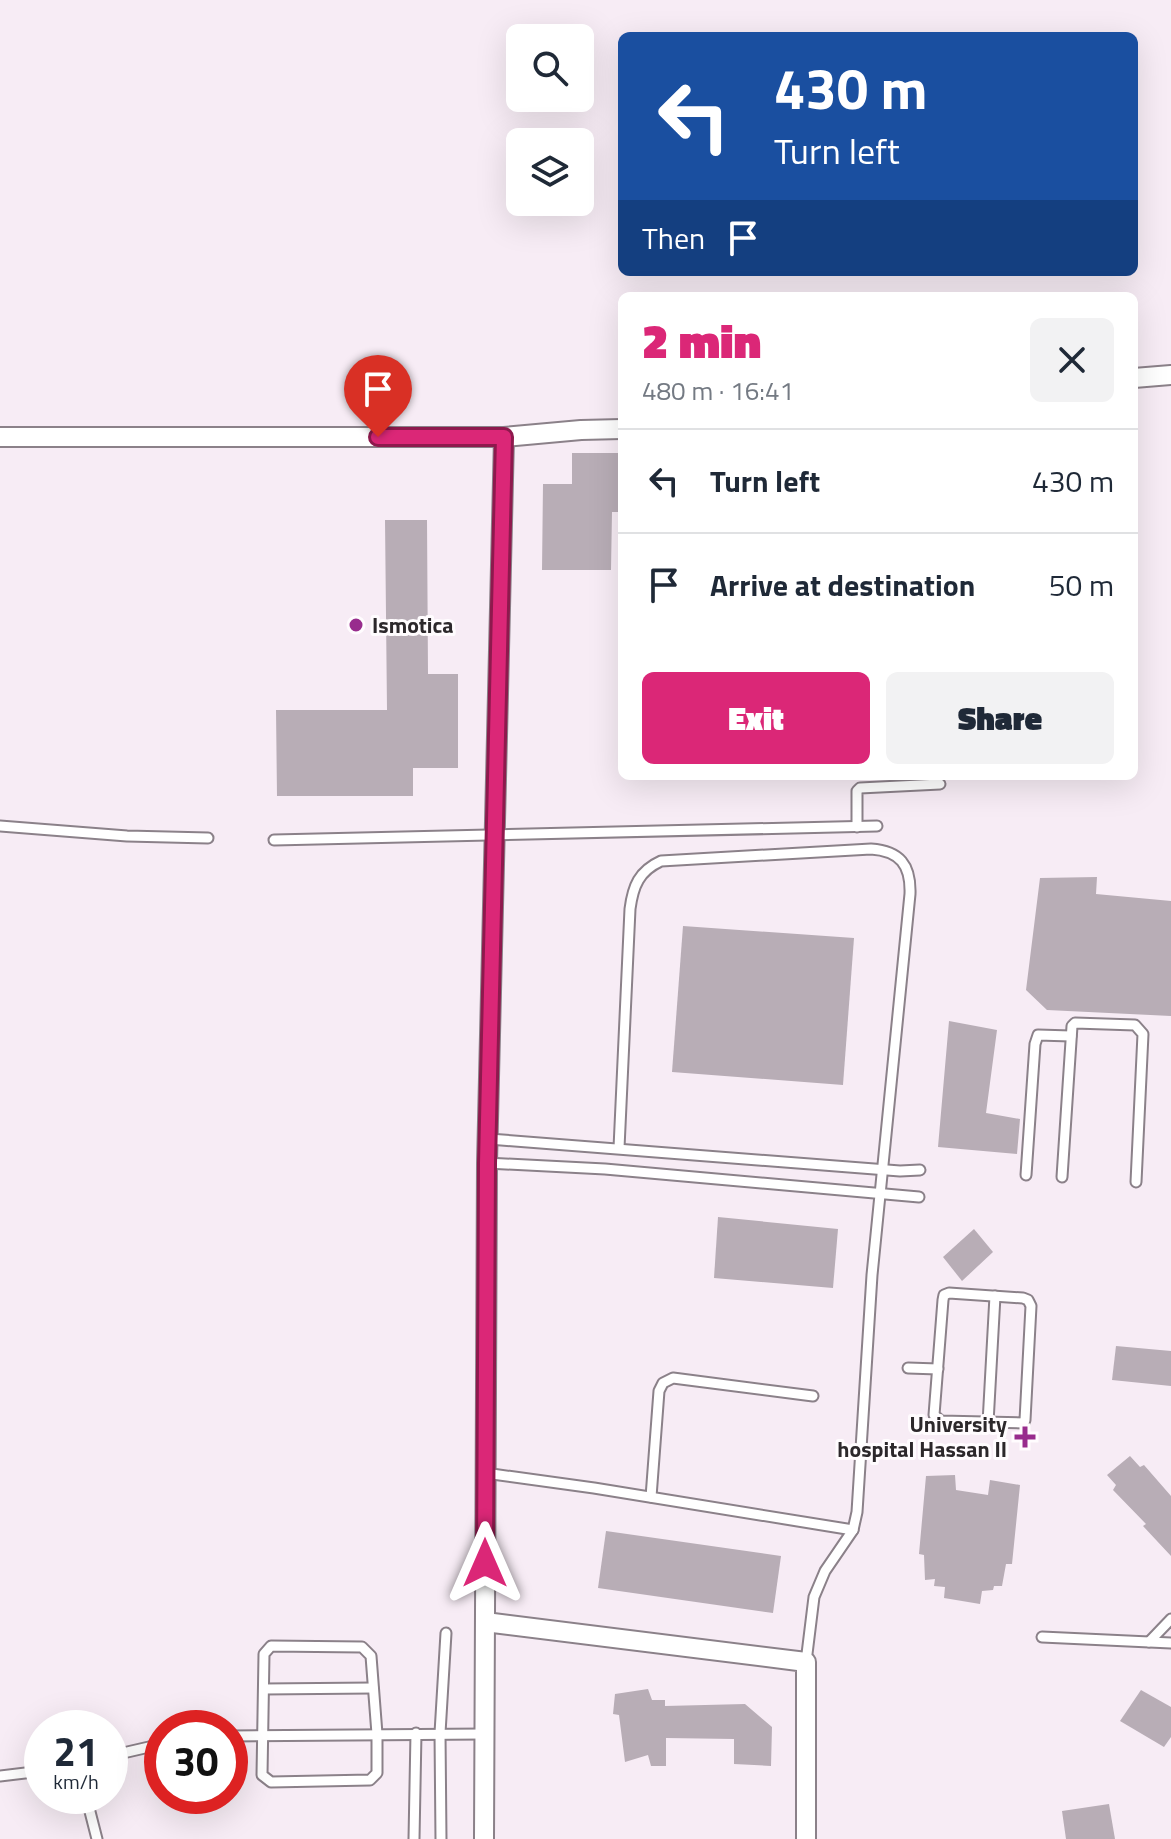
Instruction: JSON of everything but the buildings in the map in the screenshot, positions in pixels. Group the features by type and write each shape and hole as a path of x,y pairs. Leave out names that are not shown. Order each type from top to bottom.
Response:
{"street":[{"path":"1138,378 1171,375"},
{"path":"0,437 504,437 618,429"},
{"path":"484,1839 487,1163 504,437"},
{"path":"485,1622 806,1662 806,1839"}],"lane":[{"path":"857,827 857,791 860,788 940,784"},
{"path":"0,826 127,836 208,838"},
{"path":"274,840 877,826"},
{"path":"619,1148 630,909 632,893 640,876 661,861 871,849 885,850 899,857 910,886 872,1275 859,1493 853,1530 825,1571 814,1597 806,1662"},
{"path":"1062,1177 1072,1026 1075,1023 1135,1025 1143,1034 1136,1182"},
{"path":"1026,1175 1035,1044 1038,1035 1071,1036"},
{"path":"489,1139 900,1171 920,1170"},
{"path":"590,1147 590,1168"},
{"path":"487,1163 590,1168 919,1197"},
{"path":"944,1295 995,1296 1023,1298 1031,1306 1024,1423 941,1421 934,1415 944,1295"},
{"path":"988,1423 995,1296"},
{"path":"908,1368 938,1369"},
{"path":"651,1497 659,1391 663,1383 673,1378 813,1396"},
{"path":"485,1473 853,1530"},
{"path":"1149,1642 1171,1619"},
{"path":"441,1839 440,1733 446,1633"},
{"path":"1042,1637 1171,1643"},
{"path":"271,1646 362,1647 371,1656 373,1688 377,1773 370,1780 271,1782 262,1775 264,1654 271,1646"},
{"path":"264,1689 373,1688"},
{"path":"414,1839 416,1733"},
{"path":"248,1735 484,1734"},
{"path":"0,1776 24,1773"},
{"path":"91,1814 97,1839"}],"place":[{"name":"Ismotica","path":"356,625"},
{"name":"University hospital Hassan II","path":"1025,1437"}],"route":[{"path":"378,437 504,437 487,1163 485,1563"}]}
